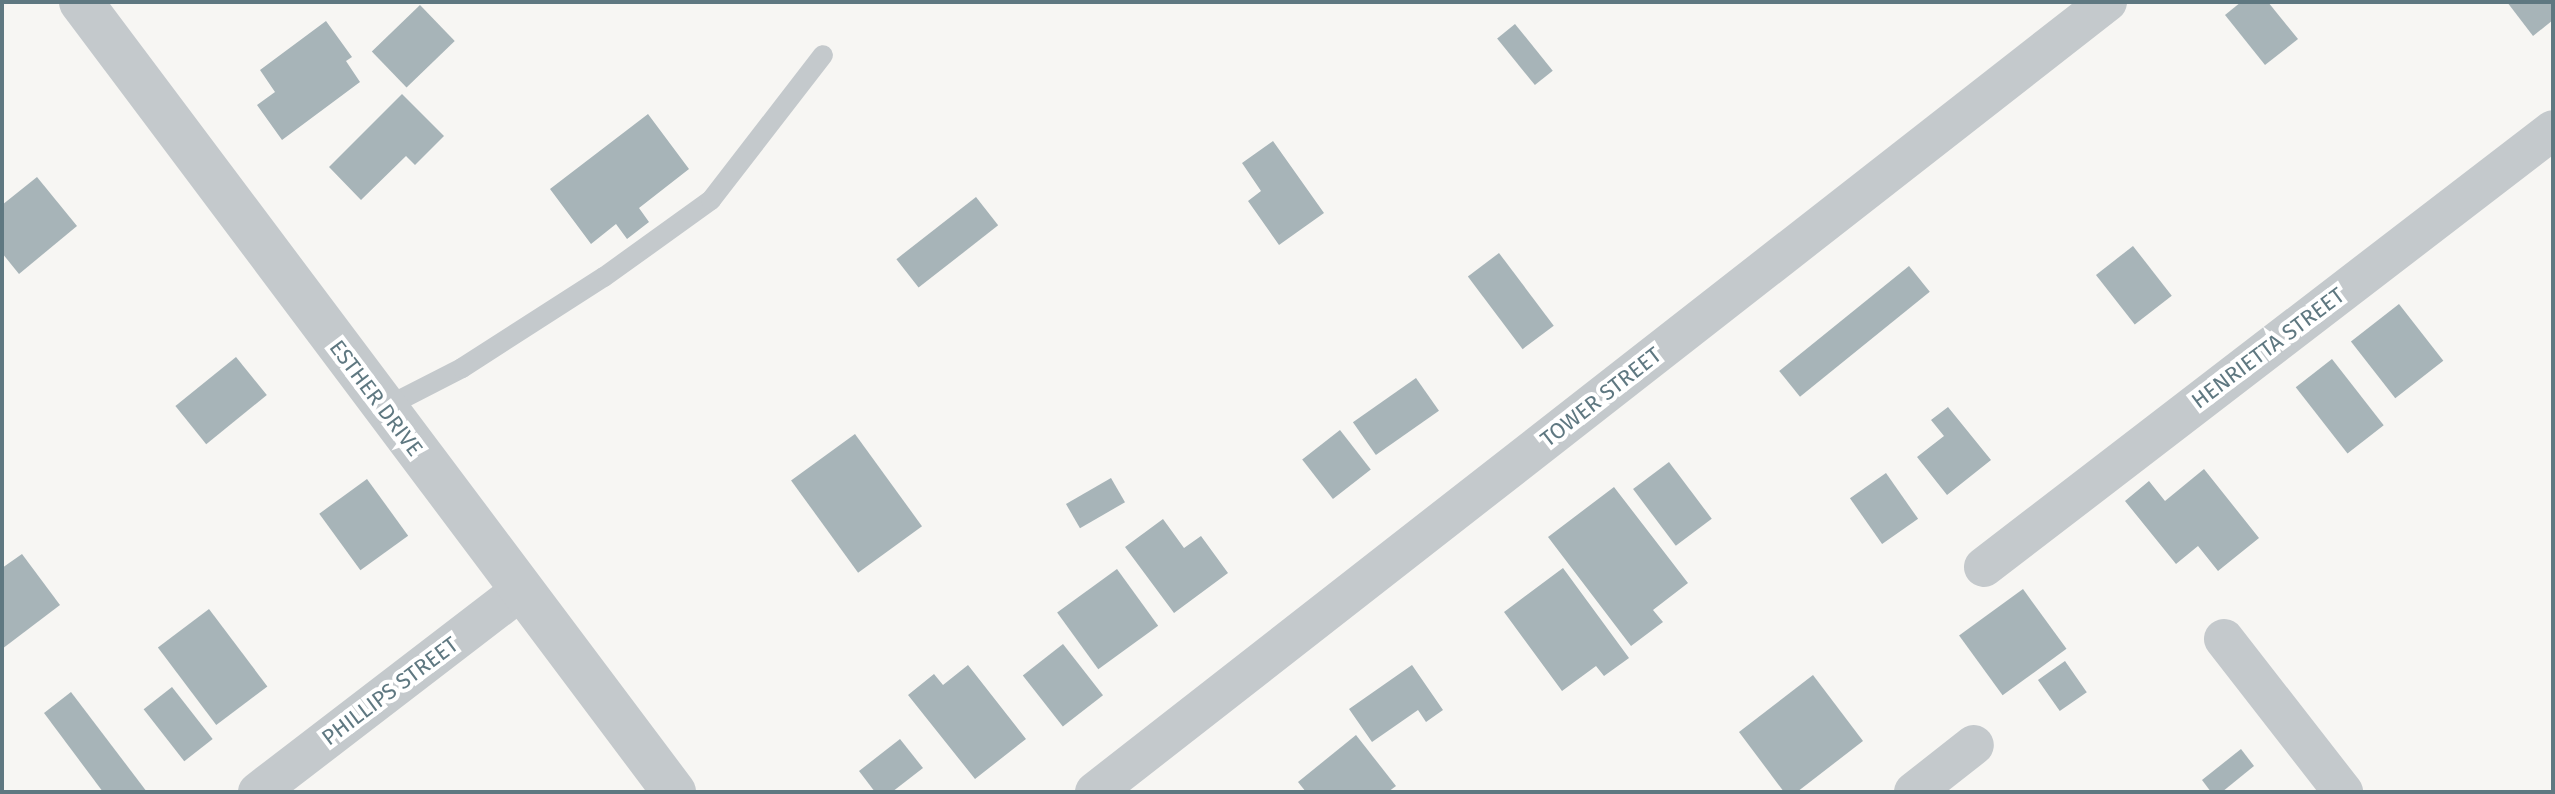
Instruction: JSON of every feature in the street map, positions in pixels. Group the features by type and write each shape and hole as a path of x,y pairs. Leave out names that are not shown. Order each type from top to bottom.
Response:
{"street":[{"name":"ESTHER DRIVE","path":"81,2 674,792"},
{"name":"TOWER STREET","path":"1095,792 2107,2"},
{"name":"HENRIETTA STREET","path":"1984,567 2553,130"},
{"name":"PHILLIPS STREET","path":"258,792 523,589"},
{"path":"2224,639 2343,792"},
{"path":"1914,792 1974,745"}],"lane":[{"path":"384,408 462,368 604,277 711,200 823,55"}],"building":[{"path":"2241,2 2268,2 2298,39 2265,65 2225,15"},
{"path":"2507,2 2553,2 2553,20 2533,36"},
{"path":"420,5 455,41 407,88 372,52"},
{"path":"326,21 352,57 346,61 360,82 282,140 257,105 275,92 260,70"},
{"path":"1515,24 1553,71 1535,85 1497,38"},
{"path":"402,94 444,136 415,165 406,156 361,200 329,167"},
{"path":"648,114 689,169 639,208 649,222 627,239 616,224 591,244 550,189"},
{"path":"1273,141 1324,213 1279,245 1248,201 1261,191 1242,163"},
{"path":"37,177 77,226 19,274 2,253 2,205"},
{"path":"976,197 998,225 919,288 896,259"},
{"path":"2133,246 2172,296 2135,325 2096,275"},
{"path":"1499,253 1554,326 1523,349 1468,276"},
{"path":"1909,266 1930,292 1800,397 1779,371"},
{"path":"2399,304 2443,361 2395,398 2351,342"},
{"path":"236,357 267,395 206,444 175,406"},
{"path":"2332,359 2384,425 2347,454 2296,387"},
{"path":"1416,378 1439,411 1376,455 1353,422"},
{"path":"1948,407 1991,460 1947,495 1917,457 1944,436 1931,420"},
{"path":"1340,430 1371,469 1333,499 1302,460"},
{"path":"855,434 922,526 858,573 791,480"},
{"path":"1669,462 1712,519 1676,546 1633,489"},
{"path":"2204,469 2259,538 2218,571 2198,546 2176,564 2125,501 2149,481 2165,501"},
{"path":"1886,473 1918,519 1882,544 1850,498"},
{"path":"1111,478 1125,502 1080,528 1066,504"},
{"path":"367,479 408,536 360,570 319,514"},
{"path":"1614,487 1688,583 1653,610 1663,622 1631,646 1548,537"},
{"path":"1163,519 1184,548 1201,536 1228,573 1174,613 1125,547"},
{"path":"22,554 60,605 2,649 2,568"},
{"path":"1563,568 1629,658 1604,676 1596,666 1562,691 1504,612"},
{"path":"1117,569 1158,626 1098,669 1057,612"},
{"path":"2023,589 2066,649 2003,695 1959,635"},
{"path":"209,609 267,686 216,725 158,648"},
{"path":"1063,644 1103,695 1063,727 1023,675"},
{"path":"2065,661 2087,692 2060,711 2038,680"},
{"path":"968,665 1026,739 975,779 908,695 934,674 943,685"},
{"path":"1412,665 1443,710 1426,722 1418,710 1372,742 1349,709"},
{"path":"1813,675 1863,741 1797,792 1784,792 1739,732"},
{"path":"172,687 213,739 184,761 144,709"},
{"path":"71,692 147,792 103,792 44,713"},
{"path":"1356,735 1396,786 1388,792 1306,792 1298,782"},
{"path":"900,739 923,768 892,792 875,792 859,771"},
{"path":"2241,749 2254,766 2222,792 2211,792 2202,780"}]}
